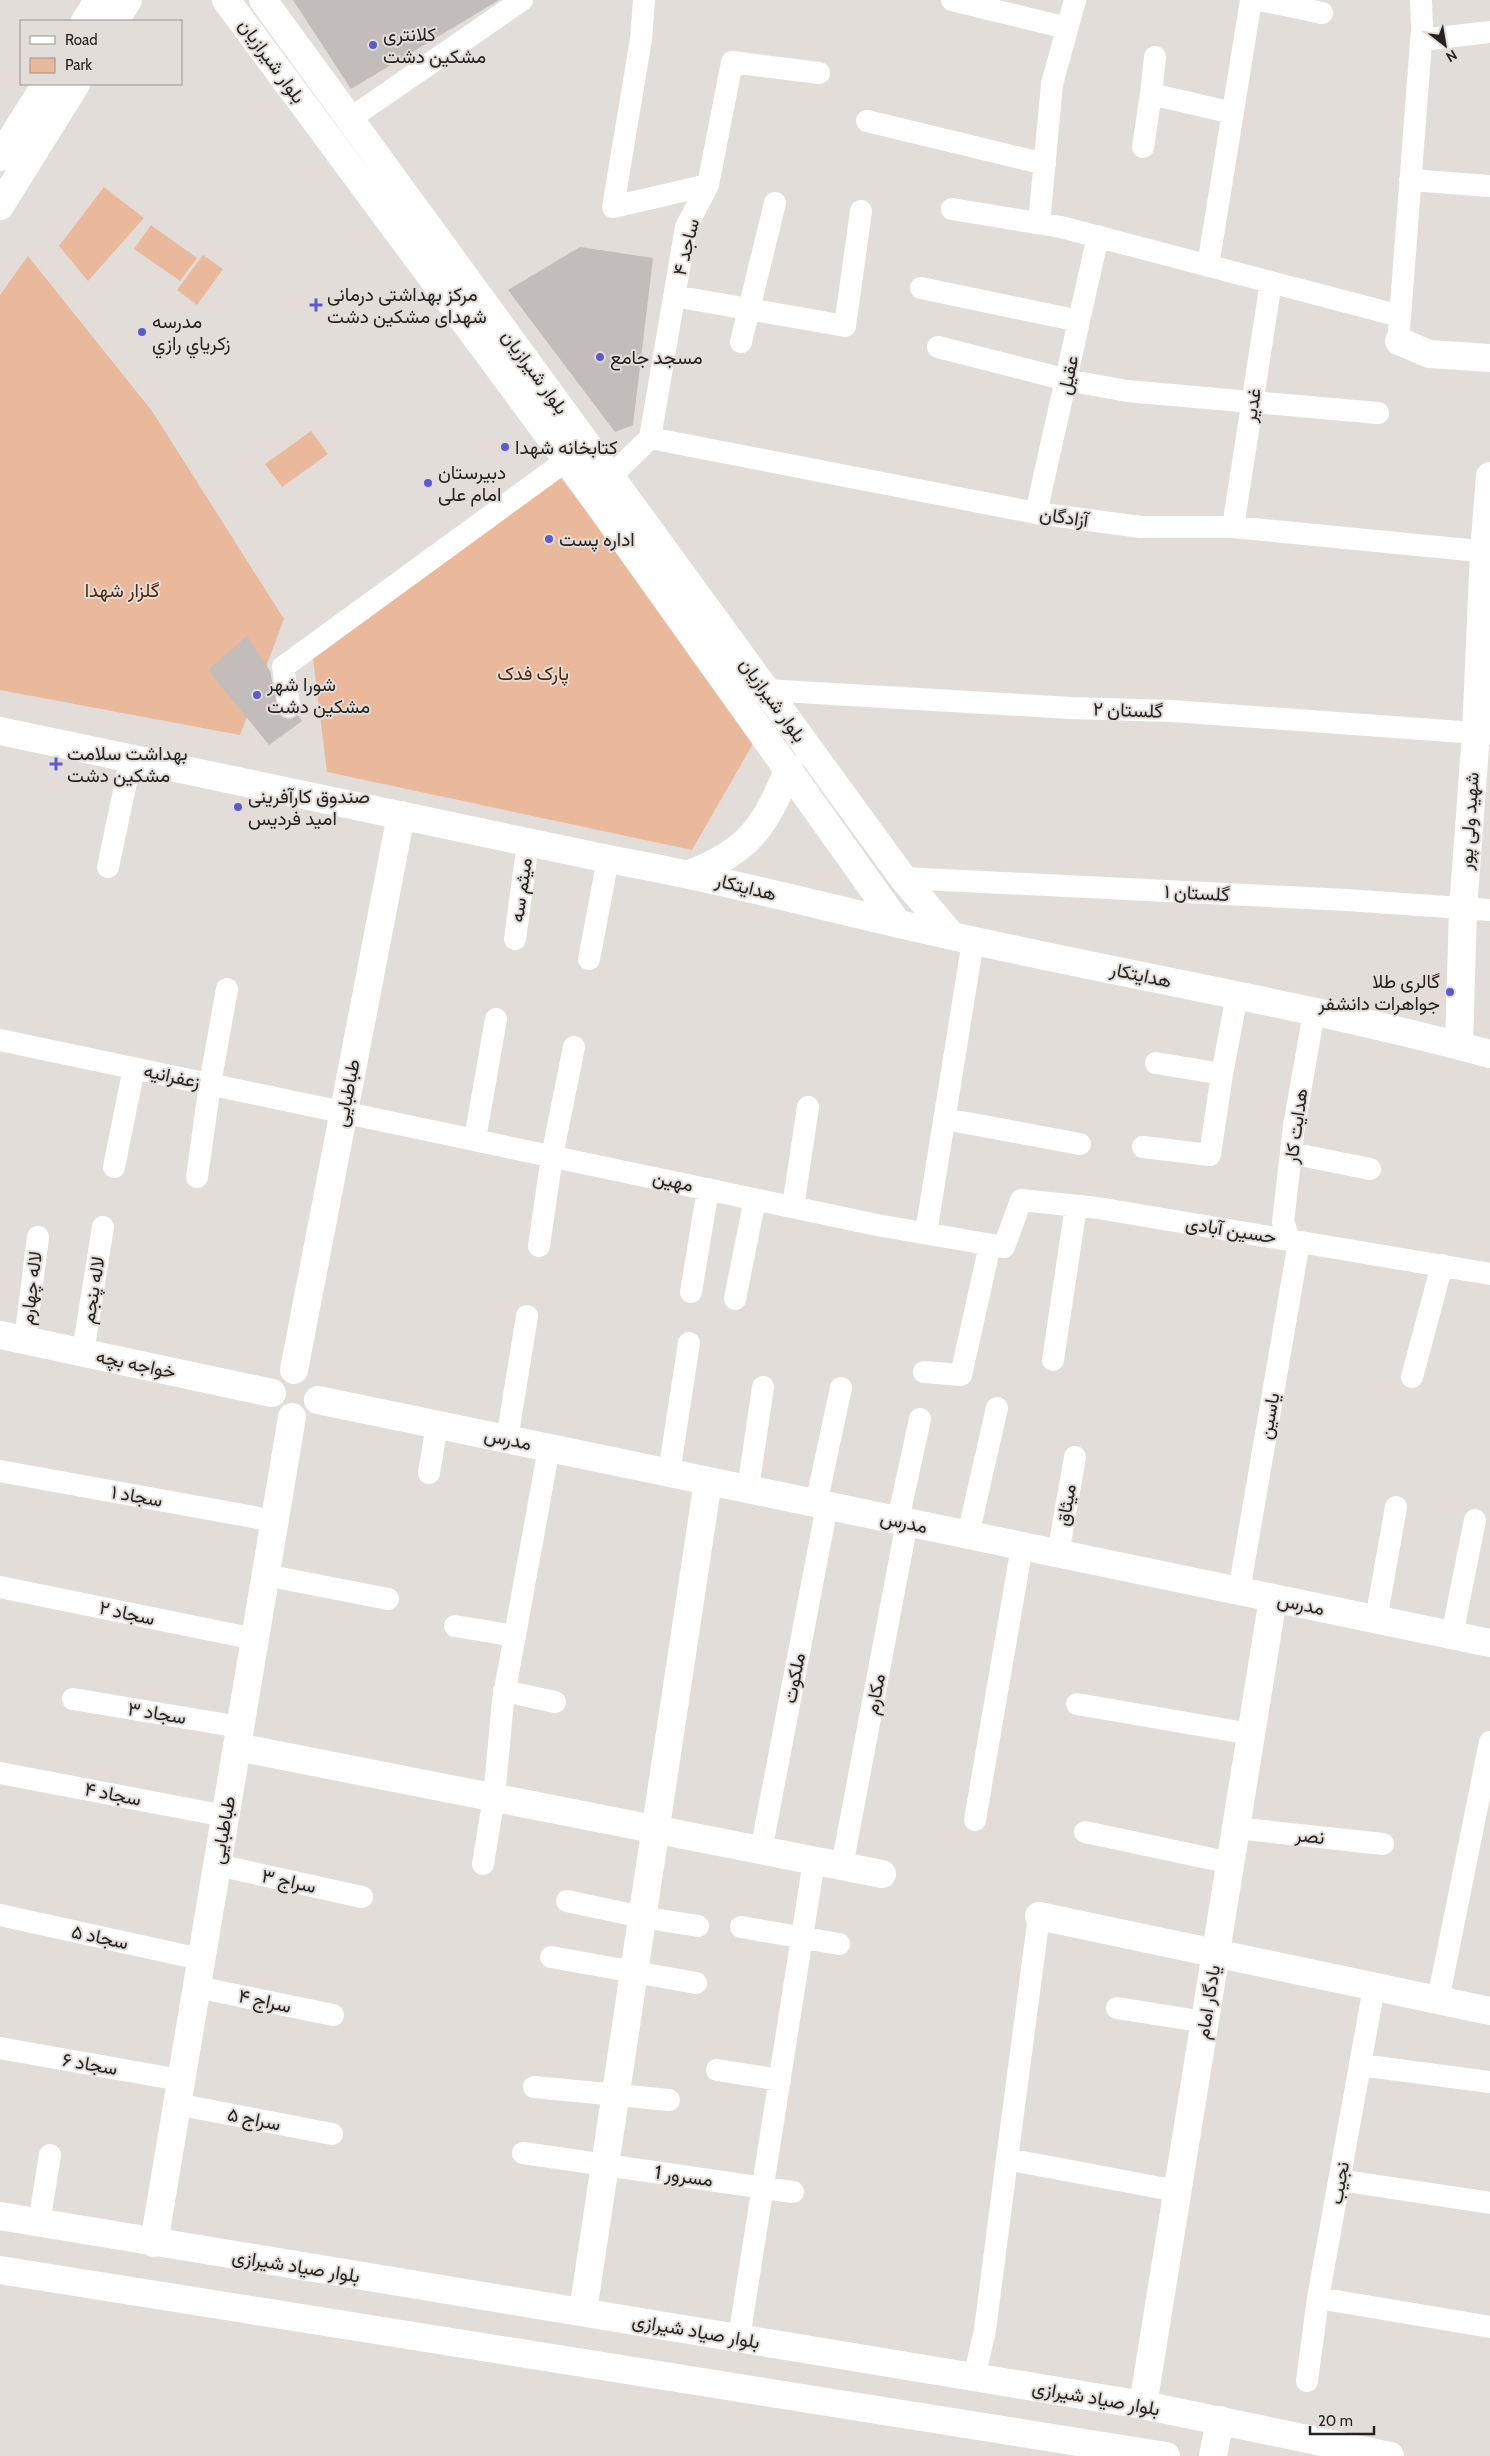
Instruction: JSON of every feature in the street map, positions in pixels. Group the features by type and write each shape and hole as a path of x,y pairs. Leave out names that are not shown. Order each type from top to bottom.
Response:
{"main road":[{"path":"87,20 99,0"},
{"path":"116,20 128,0"},
{"name":"بلوار شیرازیان","path":"226,0 567,460 789,768 877,897 898,924"},
{"name":"بلوار شیرازیان","path":"263,0 903,878 962,938"},
{"path":"0,157 45,85"},
{"path":"0,206 75,85"},
{"path":"1399,329 1429,354 1490,358"},
{"name":"شهید ولی پور","path":"1460,1046 1463,909 1483,734 1490,476"},
{"name":"هدایتکار","path":"0,731 608,859 689,874 898,924 1314,1012 1490,1054"},
{"path":"689,874 718,863 737,850 756,832 772,809 789,768"},
{"name":"طباطبایی","path":"294,1370 401,816"},
{"path":"877,897 903,878"},
{"name":"خواجه بچه","path":"12,1337 272,1392"},
{"path":"294,1370 305,1372 314,1379 319,1389 318,1400 312,1410 303,1416 292,1417 282,1412 274,1404 272,1392 275,1382 283,1374 294,1370"},
{"name":"مدرس","path":"318,1400 1490,1643"},
{"name":"طباطبایی","path":"154,2243 292,1417"},
{"path":"583,2311 708,1481"},
{"name":"یادگار امام","path":"1143,2405 1273,1598"},
{"path":"239,1737 494,1797 882,1874"},
{"path":"1039,1916 1490,2011"},
{"name":"بلوار صیاد شیرازی","path":"0,2216 154,2243 583,2311 1143,2405 1390,2456"},
{"path":"0,2270 1166,2456"},
{"path":"1213,2456 1220,2420"}],"street":[{"path":"644,0 641,38 613,207 708,185"},
{"path":"952,0 1067,28"},
{"path":"1039,223 1052,84 1075,0"},
{"path":"1208,266 1251,0"},
{"path":"1260,0 1322,13"},
{"path":"952,209 1039,223 1098,236 1272,282 1399,329 1421,40 1421,0"},
{"path":"350,118 514,2"},
{"path":"1421,40 1490,32"},
{"path":"1143,147 1156,56"},
{"name":"ساجد ۴","path":"650,438 686,227 708,185 732,62 819,73"},
{"path":"1151,94 1233,113"},
{"path":"867,121 1045,164"},
{"path":"1410,180 1490,186"},
{"path":"741,342 776,203"},
{"path":"674,296 845,326 861,210"},
{"name":"عقیل","path":"1036,513 1098,236"},
{"name":"غدیر","path":"1233,527 1272,282"},
{"path":"921,288 1079,321"},
{"path":"938,347 1067,380 1126,391 1378,413"},
{"path":"611,476 650,438"},
{"name":"آزادگان","path":"650,438 1036,513 1140,527 1233,527 1487,551"},
{"path":"289,706 283,667 567,460"},
{"name":"گلستان ۲","path":"765,690 1071,708 1172,711 1483,734"},
{"path":"108,867 131,758"},
{"name":"میثم سه","path":"515,938 528,842"},
{"path":"589,959 608,859"},
{"name":"گلستان ۱","path":"903,878 1347,900 1490,910"},
{"path":"926,1233 945,1119 962,938"},
{"path":"197,1177 210,1084 227,989"},
{"path":"1143,1147 1210,1155 1236,995"},
{"name":"هدایت کار","path":"1295,1241 1283,1222 1291,1153 1314,1012"},
{"path":"475,1139 496,1018"},
{"name":"زعفرانیه","path":"0,1040 343,1111"},
{"path":"539,1246 552,1156 574,1047"},
{"path":"1156,1062 1222,1074"},
{"path":"114,1167 134,1068"},
{"path":"793,1207 808,1107"},
{"name":"مهین","path":"343,1111 793,1207 997,1246"},
{"path":"945,1119 1080,1144"},
{"path":"1291,1153 1370,1169"},
{"path":"691,1292 708,1189"},
{"path":"735,1299 755,1199"},
{"name":"حسین آبادی","path":"997,1246 1020,1200 1076,1206 1490,1274"},
{"path":"1053,1360 1076,1206"},
{"name":"لاله پنجم","path":"83,1352 103,1227"},
{"name":"لاله چهارم","path":"12,1337 38,1237"},
{"name":"یاسین","path":"1239,1591 1295,1241"},
{"path":"924,1372 961,1374 997,1246"},
{"path":"1412,1377 1442,1265"},
{"path":"507,1439 527,1316"},
{"path":"669,1473 689,1343"},
{"path":"748,1489 763,1388"},
{"name":"ملکوت","path":"761,1850 841,1388"},
{"path":"968,1535 997,1408"},
{"name":"مکارم","path":"842,1866 920,1419"},
{"path":"429,1473 437,1425"},
{"path":"483,1864 494,1797 504,1691 548,1448"},
{"name":"میثاق","path":"1058,1554 1075,1456"},
{"name":"سجاد ۱","path":"0,1470 275,1521"},
{"path":"1376,1620 1396,1507"},
{"path":"1452,1636 1475,1520"},
{"path":"975,1820 1022,1546"},
{"path":"265,1575 388,1599"},
{"name":"سجاد ۲","path":"0,1587 255,1639"},
{"path":"454,1626 515,1636"},
{"path":"504,1691 555,1702"},
{"name":"سجاد ۳","path":"73,1699 239,1737"},
{"path":"1077,1704 1251,1734"},
{"path":"1438,2000 1490,1742"},
{"name":"سجاد ۴","path":"0,1773 225,1816"},
{"name":"نصر","path":"1236,1828 1383,1844"},
{"path":"1084,1832 1231,1863"},
{"path":"739,2338 814,1861"},
{"name":"سراج ۳","path":"217,1865 362,1897"},
{"path":"566,1901 642,1917 698,1926"},
{"name":"سجاد ۵","path":"0,1915 200,1959"},
{"path":"974,2378 985,2330 1039,1916"},
{"path":"741,1927 839,1944"},
{"path":"551,1957 696,1983"},
{"name":"سراج ۴","path":"196,1987 333,2015"},
{"name":"نجیب","path":"1308,2381 1318,2298 1374,1987"},
{"path":"1117,2008 1205,2022"},
{"name":"سجاد ۶","path":"0,2048 178,2092"},
{"path":"1360,2065 1490,2082"},
{"path":"717,2070 780,2080"},
{"path":"534,2087 669,2100"},
{"name":"سراج ۵","path":"178,2092 332,2134"},
{"name":"مسرور 1","path":"523,2153 793,2192"},
{"path":"39,2223 50,2155"},
{"path":"1007,2159 1177,2191"},
{"path":"1339,2180 1490,2203"},
{"path":"1318,2298 1490,2327"}],"green space":[{"path":"104,187 144,218 88,281 59,246"},
{"path":"151,225 197,258 180,281 134,249"},
{"path":"203,255 223,269 197,305 177,290"},
{"name":"گلزار شهدا","path":"28,256 152,411 284,619 240,735 0,690 0,295"},
{"path":"311,431 328,454 282,487 265,464"},
{"name":"پارک فدک","path":"560,477 758,735 692,850 327,772 313,658"}],"building":[{"name":"کلانتری مشکین دشت","path":"293,0 499,0 351,89"},
{"name":"مسجد جامع","path":"580,247 653,258 633,425 615,432 508,290"},
{"name":"شورا شهر مشکین دشت","path":"247,636 270,671 279,714 284,718 291,719 298,715 302,721 269,745 208,670"}],"place":[{"name":"کلانتری مشکین دشت","path":"373,45"},
{"name":"مرکز بهداشتی درمانی شهدای مشکین دشت","path":"316,305"},
{"name":"مدرسه زكرياي رازي","path":"142,332"},
{"name":"مسجد جامع","path":"600,357"},
{"name":"کتابخانه شهدا","path":"505,447"},
{"name":"دبیرستان امام علی","path":"428,483"},
{"name":"اداره پست","path":"549,539"},
{"name":"شورا شهر مشکین دشت","path":"257,695"},
{"name":"بهداشت سلامت مشکین دشت","path":"56,764"},
{"name":"صندوق کارآفرینی امید فردیس","path":"238,807"},
{"name":"گالری طلا جواهرات دانشفر","path":"1450,992"}]}
